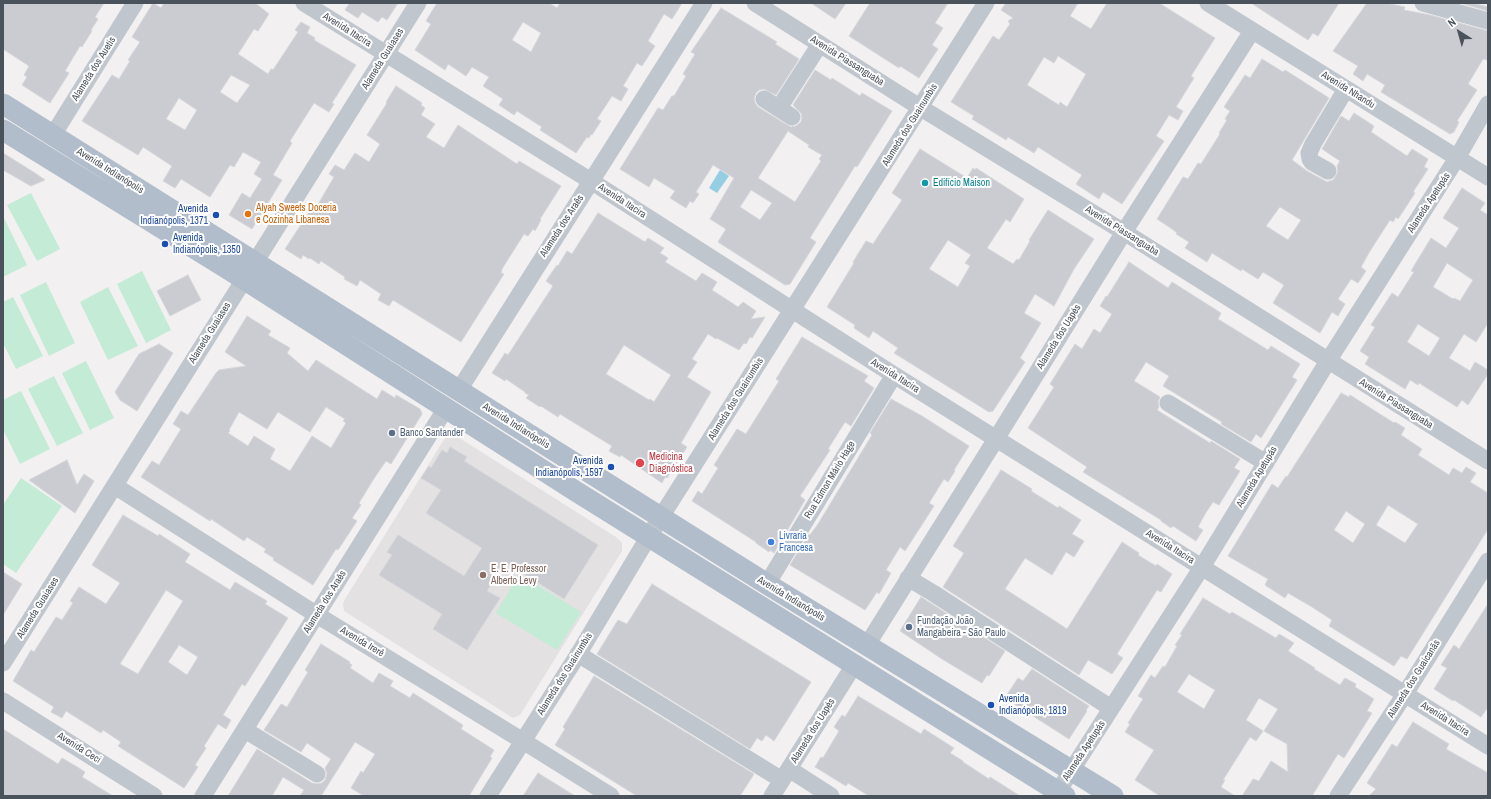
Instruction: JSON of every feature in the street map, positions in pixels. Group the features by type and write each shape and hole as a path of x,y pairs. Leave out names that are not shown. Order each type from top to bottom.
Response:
{"main road":[{"name":"Avenida Indianópolis","path":"3,104 53,135 446,408 1059,795"},
{"name":"Avenida Indianópolis","path":"3,130 459,390 767,584 1114,796"}],"street":[{"name":"Alameda dos Auetis","path":"53,135 134,3"},
{"name":"Avenida Itacira","path":"304,3 591,181 894,375 1488,746"},
{"name":"Alameda Guaiases","path":"3,664 418,3"},
{"name":"Alameda dos Araês","path":"459,390 704,3"},
{"name":"Avenida Piassanguaba","path":"755,3 921,108 1124,232 1488,461"},
{"name":"Alameda dos Guainumbis","path":"488,796 578,654 649,536 662,518 986,3"},
{"name":"Avenida Nhandu","path":"1208,3 1488,177"},
{"path":"1422,3 1488,21"},
{"name":"Alameda dos Uapés","path":"867,645 1124,232 1252,31"},
{"path":"764,99 786,112 820,44"},
{"path":"1328,171 1312,162 1309,153 1346,89"},
{"name":"Alameda Apetupás","path":"1059,795 1072,770 1202,567 1328,361 1458,158 1488,104"},
{"name":"Rua Edmon Mário Hage","path":"767,584 894,375"},
{"path":"1168,403 1266,463"},
{"name":"Alameda dos Araês","path":"203,796 446,408"},
{"name":"Avenida Irerê","path":"115,486 317,615 523,740 611,796"},
{"name":"Alameda dos Guaicanãs","path":"1338,796 1405,694 1488,561"},
{"path":"908,578 1112,708"},
{"path":"578,654 786,774 831,796"},
{"name":"Alameda dos Uapés","path":"772,796 854,665"},
{"name":"Avenida Ceci","path":"3,700 154,796"},
{"path":"245,730 317,774"}],"shaded area":[{"name":"E. E. Professor Alberto Levy","path":"453,434 616,537 622,543 622,551 520,715 513,718 344,611 343,604 345,599 445,438 448,435"}],"green space":[{"path":"31,193 60,249 37,261 7,205"},
{"path":"3,216 27,265 3,277"},
{"path":"142,271 171,330 146,343 117,284"},
{"path":"46,282 75,343 49,356 20,295"},
{"path":"108,287 138,346 108,360 80,302"},
{"path":"13,297 43,356 16,369 3,343 3,302"},
{"path":"86,361 114,418 90,430 62,373"},
{"path":"54,376 83,433 57,446 28,389"},
{"path":"21,391 50,449 20,464 3,429 3,400"},
{"path":"21,478 62,506 16,573 3,564 3,505"},
{"path":"519,574 581,612 557,650 496,613"}],"water":[{"path":"720,170 729,176 717,193 709,188"}],"building":[{"path":"3,3 104,3 95,17 98,19 91,30 92,31 82,47 80,46 65,71 69,73 50,103 22,85 27,77 24,75 29,66 3,49"},
{"path":"153,3 161,8 164,3 255,3 269,14 258,31 254,29 238,54 268,74 271,69 273,70 298,32 295,30 301,22 310,27 307,33 315,38 314,40 356,65 332,103 334,104 329,112 314,103 290,141 292,143 273,175 282,180 252,229 229,215 242,193 250,198 262,179 254,174 261,162 243,152 234,167 230,165 210,197 181,179 175,188 163,181 172,166 143,147 138,155 82,121 112,75 119,79 130,61 128,60 140,42 132,37","holes":["231,75 250,85 237,103 220,92","179,98 197,110 185,130 166,119"]},
{"path":"348,3 398,3 387,20 382,17 378,22 362,12 358,18 345,10 349,4"},
{"path":"437,3 549,3 557,8 560,3 682,3 672,19 664,14 648,41 655,46 642,66 637,63 623,86 628,89 621,101 612,96 597,119 601,121 592,135 591,134 589,138 587,137 576,153 540,130 542,127 517,111 514,115 499,105 503,99 483,86 489,77 472,67 466,76 448,64 445,70 415,50 431,24 426,21","holes":["523,22 541,33 531,52 512,40"]},
{"path":"811,3 846,3 835,19"},
{"path":"870,3 948,3 935,23 943,28 932,45 938,49 919,78 900,66 899,68 849,36"},
{"path":"1006,3 1078,3 1070,16 1091,29 1107,3 1159,3 1215,38 1191,76 1194,78 1176,107 1183,111 1178,120 1169,115 1156,136 1164,141 1122,204 1103,192 1099,199 1076,184 1082,175 1038,147 1034,153 1008,137 1006,140 972,119 974,116 951,102 993,36 999,40 1010,24 1008,21 1013,18 1001,10","holes":["1058,56 1086,74 1067,107 1060,102 1059,105 1027,85 1044,57 1054,63"]},
{"path":"1251,3 1339,3 1318,36 1313,33 1308,40"},
{"path":"1367,3 1386,3 1405,7 1404,10 1430,15 1488,31 1488,60 1483,59 1468,84 1477,90 1457,121 1459,122 1454,132 1450,134 1381,92 1385,85 1367,74 1363,81 1353,74 1358,66 1333,51"},
{"path":"1460,3 1472,3 1488,7 1488,11"},
{"path":"721,8 777,42 775,44 799,59 776,95 764,89 759,90 754,98 758,107 787,125 791,127 796,126 801,122 801,113 793,105 815,70 831,80 832,78 860,96 862,93 892,111 857,167 855,166 810,238 816,242 790,284 785,285 718,242 726,229 710,219 734,178 713,165 696,192 699,194 693,203 690,201 686,208 670,198 675,191 654,178 649,187 620,169 658,108 663,110 672,96 674,96 686,76 683,74 695,54 691,52","holes":["788,131 809,145 808,147 822,155 819,159 821,161 795,202 758,178","751,190 772,203 760,220 740,207"]},
{"path":"1262,59 1283,72 1285,70 1329,98 1292,160 1307,171 1327,182 1333,180 1336,176 1338,171 1337,166 1340,161 1322,149 1341,116 1349,121 1354,113 1374,126 1371,132 1407,156 1412,149 1428,159 1424,167 1428,169 1413,192 1415,193 1398,219 1396,217 1393,222 1390,220 1361,267 1366,271 1358,283 1351,279 1338,299 1345,304 1338,316 1332,312 1320,333 1273,303 1284,285 1263,272 1258,279 1242,269 1241,271 1212,253 1207,262 1185,248 1189,242 1157,219 1183,177 1188,179 1198,163 1201,164 1227,120 1225,119 1230,111 1224,107 1245,75 1250,78","holes":["1280,207 1301,220 1288,240 1266,226"]},
{"path":"396,86 422,103 421,105 425,108 421,115 435,124 426,137 444,148 458,125 517,164 519,161 561,186 540,219 541,220 535,231 533,229 528,236 524,234 502,269 501,273 504,274 461,342 393,300 389,306 378,300 381,294 360,280 357,286 344,279 345,277 321,261 319,264 303,255 301,259 285,249 314,205 317,206 334,177 329,174 335,165 344,170 355,153 369,162 380,144 367,135"},
{"path":"920,149 967,178 973,168 975,170 976,168 1024,199 1010,222 1006,219 987,248 1013,264 1017,259 1019,260 1030,241 1029,240 1048,210 1094,239 1074,269 1054,306 1035,294 1024,313 1041,323 1020,358 1025,362 993,411 989,412 894,353 898,348 873,331 869,338 854,328 855,325 827,307 866,241 873,244 902,200 892,193","holes":["948,240 971,255 965,263 970,266 958,287 929,269"]},
{"path":"3,153 45,180 31,186 3,170"},
{"path":"1462,188 1485,203 1480,210 1488,215 1488,323 1476,342 1464,334 1449,358 1470,371 1475,362 1488,370 1488,374 1468,405 1462,400 1457,407 1419,383 1418,385 1410,380 1405,389 1365,364 1369,357 1360,351 1375,327 1371,325 1392,293 1398,297 1414,272 1411,271 1431,238 1446,248 1459,228 1443,218","holes":["1447,263 1473,280 1460,301 1454,298 1453,299 1433,287","1418,324 1440,338 1429,356 1407,342"]},
{"path":"598,213 645,242 648,238 664,248 660,253 668,258 665,262 696,281 702,273 717,282 712,290 738,307 743,302 756,311 751,319 765,317 752,338 750,337 746,344 744,343 739,350 708,334 692,359 697,362 687,377 711,392 681,443 687,447 667,478 665,477 662,483 621,455 620,457 609,451 612,446 560,414 558,417 541,406 540,407 526,398 529,395 525,392 506,379 505,381 492,373 505,353 508,355 553,286 546,281 557,265 558,266 567,251 572,254","holes":["624,345 671,375 654,402 606,374"]},
{"path":"1129,262 1168,288 1172,282 1221,313 1218,319 1268,350 1271,346 1300,364 1292,377 1297,380 1261,438 1256,434 1251,442 1221,424 1222,422 1163,386 1169,376 1146,362 1134,381 1160,397 1158,402 1159,407 1157,410 1210,443 1211,441 1240,459 1234,468 1240,471 1219,505 1213,502 1205,514 1198,527 1203,530 1196,541 1173,526 1171,528 1161,520 1083,472 1087,467 1028,428 1054,387 1050,384 1075,344 1082,349 1094,329 1100,333 1112,314 1100,306"},
{"path":"188,275 201,300 170,316 157,291"},
{"path":"247,316 271,331 268,335 290,348 287,353 308,371 316,360 377,399 382,390 395,398 396,395 420,409 422,414 391,464 386,461 373,480 359,503 361,505 352,518 357,521 338,550 336,549 313,585 273,560 274,558 264,552 266,549 247,537 244,541 211,519 210,521 141,477 152,461 159,465 181,429 173,424 181,411 188,415 216,373 219,370 246,366 225,352","holes":["326,407 345,419 343,421 346,423 331,448 312,436 290,471 270,459 275,449 254,436 248,446 228,433 239,412 267,429 278,412 310,432"]},
{"path":"802,337 868,376 864,381 874,388 851,426 845,422 828,449 830,450 800,496 805,500 774,553 770,550 769,552 692,501 698,491 702,494 718,468 714,465 737,429 746,434 779,381 776,379"},
{"path":"159,344 173,353 137,411 120,400 115,392 139,354"},
{"path":"1341,393 1349,397 1350,395 1394,423 1395,422 1405,428 1401,435 1422,449 1418,455 1449,475 1453,468 1462,473 1466,467 1476,473 1470,482 1488,493 1488,529 1407,659 1401,656 1394,666 1329,626 1332,620 1288,593 1285,598 1265,585 1268,579 1228,556 1272,484 1278,488 1286,476 1287,477","holes":["1388,505 1418,524 1405,543 1376,525","1346,511 1365,524 1353,543 1334,530"]},
{"path":"891,399 922,416 969,446 948,482 944,479 929,503 934,506 905,551 900,547 886,570 891,573 879,594 877,592 865,610 790,565 809,534 810,535 818,524 872,435 870,433"},
{"path":"450,447 467,457 464,461 598,545 564,599 505,562 487,591 500,598 467,650 433,629 442,614 379,575 392,555 387,552 398,535 464,576 482,548 426,513 441,490 421,478 429,466 431,468 442,450 447,453"},
{"path":"67,460 77,485 84,474 94,481 75,513 29,480"},
{"path":"1001,470 1032,489 1031,491 1058,508 1059,506 1081,520 1072,534 1084,541 1074,557 1066,552 1052,575 1025,558 1005,589 1067,629 1122,542 1139,553 1138,555 1156,566 1157,564 1172,574 1161,592 1157,590 1117,654 1123,658 1112,674 1088,660 1079,675 943,587 964,553 953,546"},
{"path":"123,515 158,536 159,534 190,554 185,562 230,590 235,582 267,601 265,604 288,618 245,686 242,684 223,715 231,720 226,729 218,724 204,746 206,748 195,765 198,767 184,788 118,746 121,742 103,730 101,733 66,711 62,718 51,712 54,707 13,681 31,650 34,652 56,617 62,620 73,603 70,601 79,587 106,604 120,583 92,565","holes":["166,590 183,601 138,674 120,664","179,645 198,657 187,675 168,662"]},
{"path":"3,572 22,584 3,615"},
{"path":"652,584 811,682 774,741 766,735 762,741 757,738 750,749 597,654 618,620 627,624"},
{"path":"921,597 1005,651 989,676 987,675 982,683 900,631"},
{"path":"1203,598 1230,614 1232,612 1276,638 1279,634 1294,643 1288,651 1315,668 1314,669 1340,685 1345,678 1356,684 1355,687 1374,699 1367,711 1372,713 1344,758 1338,754 1312,796 1242,796 1253,779 1259,781 1271,761 1288,772 1287,744 1264,731 1278,709 1259,698 1246,720 1263,731 1256,741 1250,737 1223,780 1225,780 1221,787 1235,796 1160,796 1135,780 1154,750 1125,732 1130,724 1128,723 1143,699 1138,696 1151,675 1155,678 1163,666 1165,667 1177,646 1175,645 1182,635 1180,634","holes":["1189,674 1215,690 1204,709 1177,692"]},
{"path":"1488,604 1488,707 1481,717 1434,689 1447,668 1441,665 1454,645 1459,649"},
{"path":"321,644 350,662 349,663 352,665 350,668 373,683 379,673 393,681 390,686 410,698 413,693 463,725 461,729 494,750 490,757 492,758 469,796 364,796 351,788 361,771 363,773 375,754 355,742 321,796 300,796 304,790 283,777 272,796 228,796 257,749 312,783 322,783 325,780 327,774 325,768 331,759 307,743 301,752 264,730 281,704 287,707 308,672 305,670"},
{"path":"1032,669 1089,706 1069,739 1005,698 1018,678 1023,681"},
{"path":"594,676 754,774 740,796 637,796 555,745 565,729 563,727"},
{"path":"858,696 921,734 924,729 954,748 950,753 989,779 990,777 1020,796 869,796 848,783 846,786 815,767 821,757 823,758 839,731 834,727 842,715 845,717"},
{"path":"1413,722 1449,744 1446,749 1488,773 1488,796 1369,796 1376,789 1367,783 1392,744 1397,747"},
{"path":"3,729 58,764 62,758 79,768 85,772 82,777 113,796 3,796"},
{"path":"538,773 575,796 523,796"}],"place":[{"name":"Edifício Maison","path":"925,183"},
{"name":"Alyah Sweets Doceria e Cozinha Libanesa","path":"248,214"},
{"name":"Avenida Indianópolis, 1371","path":"216,215"},
{"name":"Avenida Indianópolis, 1350","path":"165,244"},
{"name":"Banco Santander","path":"392,433"},
{"name":"Medicina Diagnóstica","path":"640,463"},
{"name":"Avenida Indianópolis, 1597","path":"611,467"},
{"name":"Livraria Francesa","path":"771,542"},
{"name":"E. E. Professor Alberto Levy","path":"483,575"},
{"name":"Fundação João Mangabeira - São Paulo","path":"909,627"},
{"name":"Avenida Indianópolis, 1819","path":"991,705"}]}
